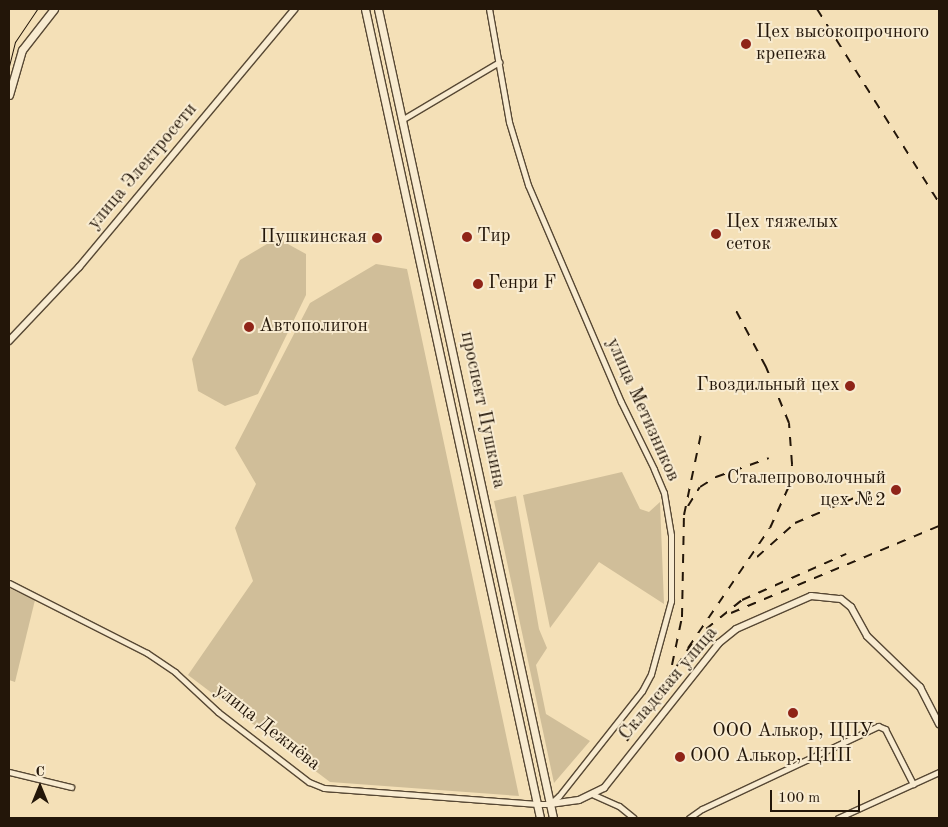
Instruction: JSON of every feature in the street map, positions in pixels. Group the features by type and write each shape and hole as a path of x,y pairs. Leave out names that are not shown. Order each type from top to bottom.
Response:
{"main road":[{"path":"9,95 22,50 54,9"},
{"name":"проспект Пушкина","path":"365,9 540,818"},
{"name":"проспект Пушкина","path":"378,9 554,818"},
{"path":"420,268 434,265"}],"street":[{"name":"улица Электросети","path":"9,340 60,289 295,9"},
{"name":"улица Метизников","path":"489,9 509,122 528,185 621,402 658,477 664,493 671,535 671,601 651,674 624,714 550,804"},
{"path":"403,119 499,62"},
{"name":"улица Дежнёва","path":"9,583 147,653 175,672 218,712 309,782 324,788 550,804"},
{"name":"Складская улица","path":"594,795 604,788 719,643 736,628 811,596 841,599 851,607 867,636 920,687 939,724"},
{"path":"688,818 702,809 878,726 885,729 913,784"},
{"path":"9,772 71,787"},
{"path":"838,818 939,772"},
{"path":"550,804 594,795 619,806 634,818"}],"shaded area":[{"name":"Автополигон","path":"277,238 306,254 306,295 258,394 225,406 198,391 192,359 240,260"},
{"path":"376,264 407,269 519,796 330,782 188,675 253,581 235,528 256,484 235,448 310,303"},
{"path":"622,472 640,509 649,512 660,502 664,604 599,562 550,628 523,495"},
{"path":"516,496 539,629 547,648 536,665 546,714 590,741 554,783 494,501"},
{"path":"9,588 35,600 15,682 9,680"}],"tram line":[{"path":"9,66 15,42 37,9"}],"railway":[{"path":"817,9 939,203"},
{"path":"688,648 770,528 790,484 792,464 789,423 766,367 733,305"},
{"path":"672,665 682,617 684,515 702,429"},
{"path":"688,506 700,487 716,477 769,458"},
{"path":"757,557 795,523 866,493"},
{"path":"731,613 939,526"},
{"path":"706,629 742,600 846,554"},
{"path":"627,741 692,643"}],"place":[{"name":"Цех высокопрочного крепежа","path":"746,44"},
{"name":"Цех тяжелых сеток","path":"716,234"},
{"name":"Тир","path":"467,237"},
{"name":"Пушкинская","path":"377,238"},
{"name":"Генри F","path":"478,284"},
{"name":"Автополигон","path":"249,327"},
{"name":"Гвоздильный цех","path":"850,386"},
{"name":"Сталепроволочный цех №2","path":"896,490"},
{"name":"ООО Алькор, ЦПУ","path":"793,713"},
{"name":"ООО Алькор, ЦПП","path":"680,757"}]}
